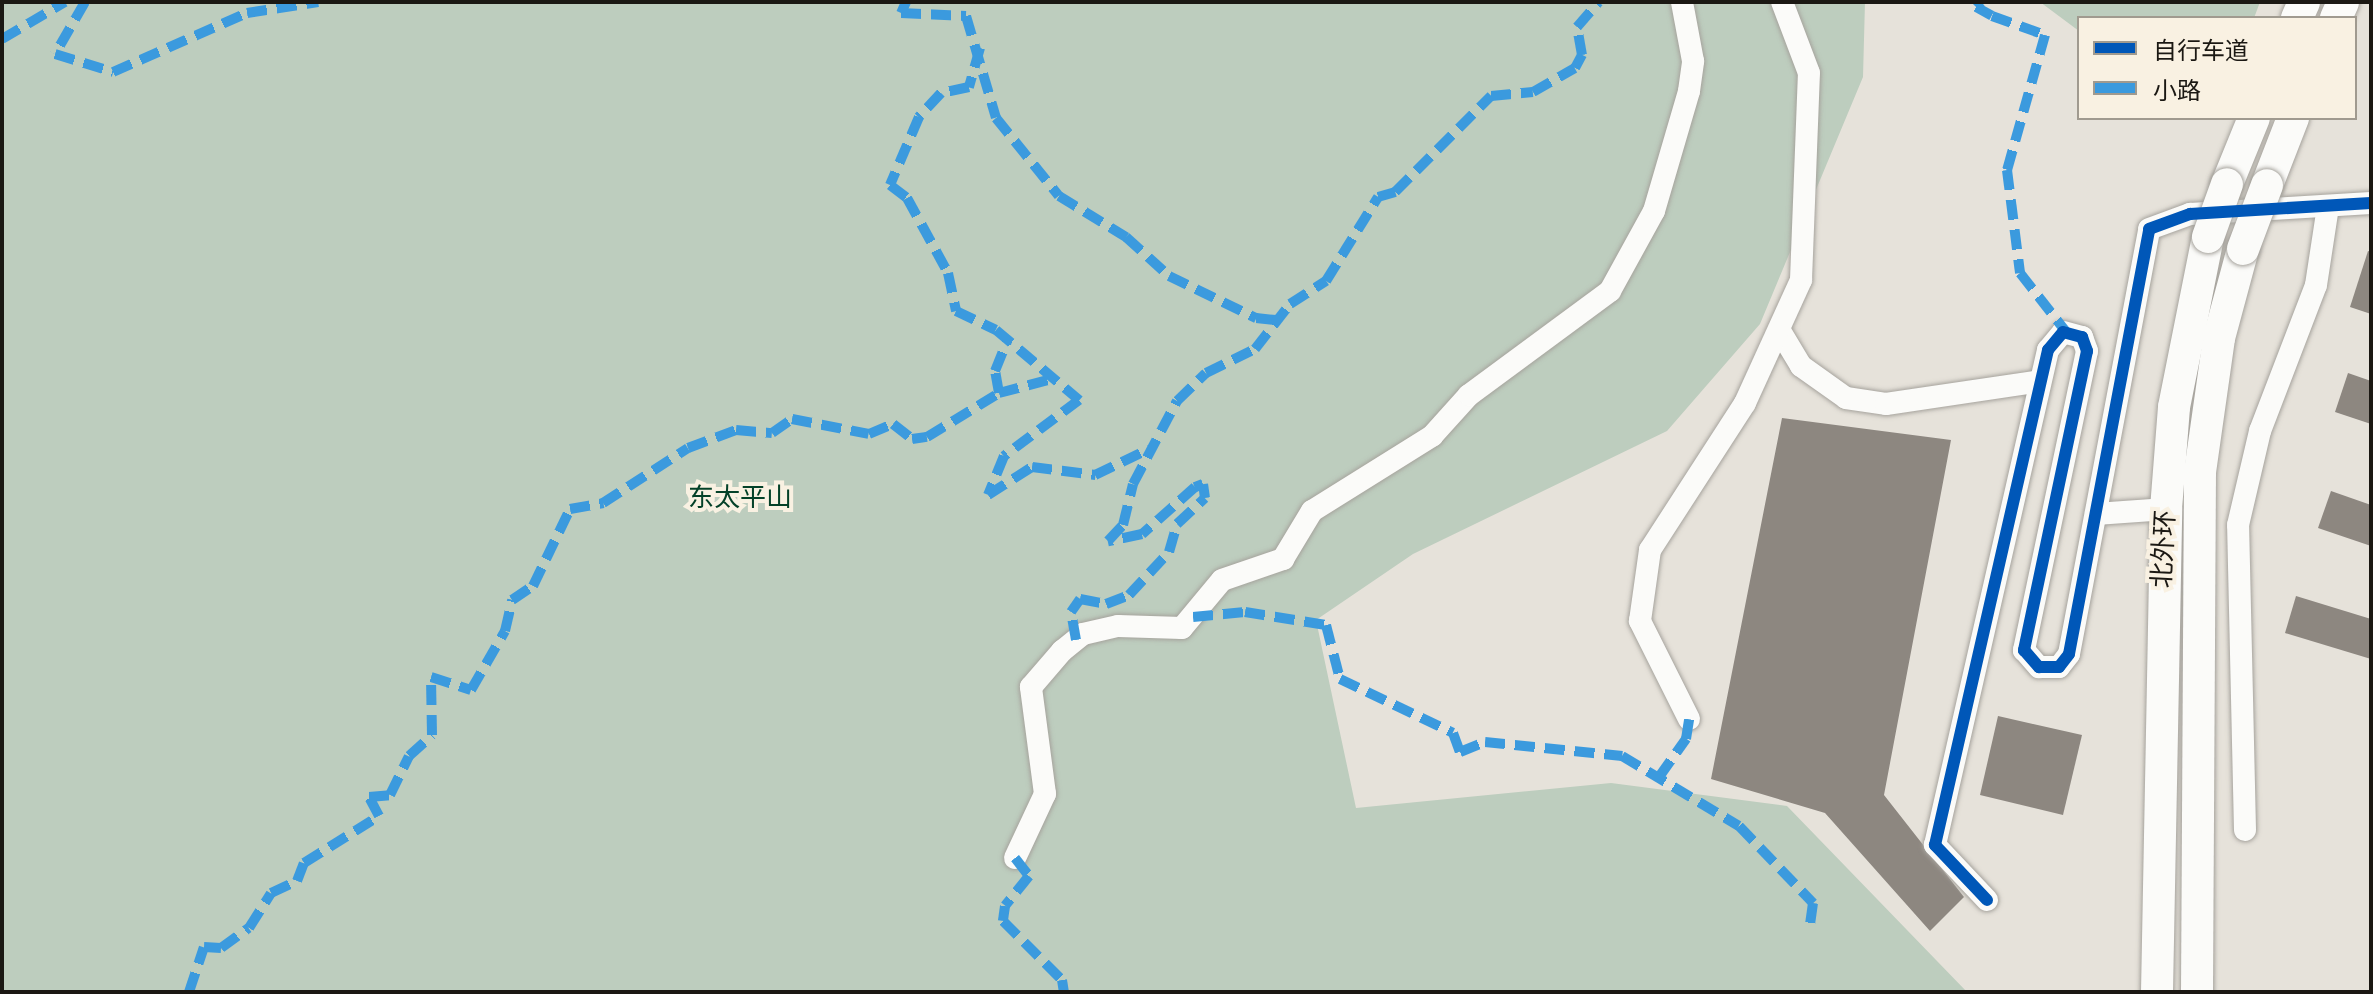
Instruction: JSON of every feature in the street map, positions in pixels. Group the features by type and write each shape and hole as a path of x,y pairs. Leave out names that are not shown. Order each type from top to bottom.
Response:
{"highway":[{"name":"北外环","path":"2157,992 2166,509 2174,407 2208,237 2253,120"},
{"name":"北外环","path":"2197,992 2200,472 2219,338 2243,249 2292,120"}],"street":[{"path":"1015,858 1045,794 1031,687 1062,651 1083,634 1118,626 1182,628 1222,580 1283,559 1312,511 1432,436 1469,395 1610,291 1654,211 1689,91 1693,61 1682,2"},
{"path":"1689,719 1640,621 1650,550 1745,403 1801,280 1808,237 1803,169 1809,73 1782,2"},
{"path":"1987,900 1935,845 2035,382 2063,332 2082,337 2087,351 2024,650 2039,667 2059,667 2069,654 2149,229 2190,214 2371,203"},
{"path":"2245,830 2238,525 2260,431 2316,285 2328,207"},
{"path":"1780,331 1801,366 1846,398 1886,404 2035,382"},
{"path":"2096,514 2166,509"}],"green space":[{"name":"东太平山","path":"2,2 1865,2 1863,77 1760,324 1667,431 1413,554 1316,620 1356,808 1611,783 1787,806 1967,992 2,992"},
{"path":"2040,2 2260,2 2255,16 2077,16 2077,30"}],"building":[{"path":"2368,251 2371,252 2371,314 2350,307"},
{"path":"2348,373 2371,381 2371,424 2335,412"},
{"path":"1782,418 1951,440 1884,795 1964,897 1930,931 1825,813 1711,779"},
{"path":"2331,491 2371,505 2371,546 2318,528"},
{"path":"2296,596 2371,619 2371,659 2285,633"},
{"path":"1998,716 2082,735 2063,815 1980,795"}],"marked path":[{"path":"2,39 65,2"},
{"path":"85,2 55,54 113,72 247,13 318,2"},
{"path":"906,2 901,13 966,16 996,118 1059,196 1126,237 1169,276 1256,318 1276,320"},
{"path":"1076,640 1071,612 1080,599 1106,604 1129,595 1169,552 1177,524 1205,498 1203,484 1195,487 1142,534 1108,541 1123,525 1133,484 1177,401 1206,373 1255,349 1290,304 1326,281 1378,197 1395,192 1491,96 1533,92 1575,68 1582,55 1577,27 1599,2"},
{"path":"1981,2 1976,7 1992,16 2045,35 2007,170 2020,273 2067,333"},
{"path":"980,48 969,87 941,93 919,117 890,185 907,198 948,273 956,311 996,330 1079,400 1004,456 988,495 1032,467 1095,475 1149,449"},
{"path":"999,393 995,371 1007,341"},
{"path":"189,992 204,947 221,948 249,928 271,893 297,881 304,863 379,816 369,797 390,795 409,756 432,735 431,677 471,690 505,631 512,600 533,586 570,509 603,503 688,448 736,430 772,433 792,419 869,434 893,424 912,439 927,437 999,393 1052,379"},
{"path":"1193,617 1245,612 1326,625 1340,679 1453,733 1460,752 1485,742 1622,756 1739,826 1813,903 1810,925"},
{"path":"1659,777 1686,739 1689,719"},
{"path":"1015,858 1029,876 1005,906 1003,921 1062,980 1064,992"}],"cycle path":[{"path":"1987,900 1935,845 2048,350 2063,332 2082,337 2087,351 2024,650 2039,667 2059,667 2069,654 2149,229 2190,214 2371,203"}]}
